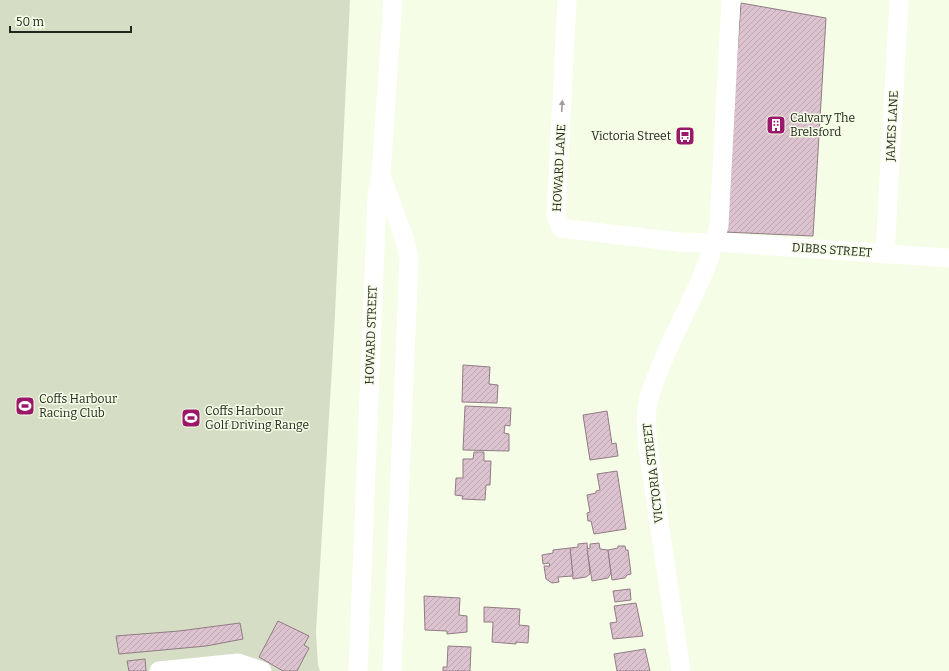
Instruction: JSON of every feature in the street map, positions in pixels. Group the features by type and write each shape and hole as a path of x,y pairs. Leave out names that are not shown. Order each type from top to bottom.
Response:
{"street":[{"name":"HOWARD STREET","path":"358,671 377,198 381,174 393,0"},
{"name":"HOWARD LANE","path":"567,0 556,216 561,228 686,243 715,242"},
{"name":"VICTORIA STREET","path":"681,671 647,440 646,419 651,390 673,338 696,290 715,242 719,224 731,0"},
{"name":"JAMES LANE","path":"885,253 899,0"},
{"path":"381,174 404,237 409,258 392,671"},
{"name":"DIBBS STREET","path":"715,242 949,258"},
{"path":"159,671 238,663 262,671"}],"green space":[{"name":"Coffs Harbour Golf Driving Range","path":"0,0 350,0 334,334 316,632 318,665 320,671 0,671"}],"building":[{"name":"Calvary The Brelsford","path":"741,3 826,18 813,236 724,232"},
{"path":"463,365 490,367 489,384 498,385 497,403 462,402"},
{"path":"465,406 511,408 510,426 505,425 504,433 509,434 509,451 463,450"},
{"path":"607,411 612,444 616,443 618,456 590,460 583,415"},
{"path":"474,452 484,452 484,461 491,461 490,485 486,485 485,500 462,499 463,496 455,495 456,478 463,478 463,459 473,459"},
{"path":"617,471 626,529 594,534 591,521 588,521 587,513 590,512 587,495 596,493 596,491 600,490 597,474"},
{"path":"587,543 590,574 586,577 573,579 570,548 578,547 578,544"},
{"path":"599,543 600,549 608,550 611,573 608,578 592,581 587,549 590,548 590,544"},
{"path":"618,546 625,546 626,550 628,550 631,574 627,575 625,578 612,580 608,550 618,548"},
{"path":"570,548 573,576 558,577 559,582 552,583 546,579 544,566 550,566 549,563 543,564 542,555 553,553 553,550"},
{"path":"630,589 631,600 615,602 613,591"},
{"path":"424,596 460,598 459,615 467,616 467,632 447,634 447,631 425,630"},
{"path":"636,603 643,636 613,639 610,623 617,622 614,606"},
{"path":"484,607 520,609 519,625 529,626 528,643 516,642 516,644 492,642 493,622 484,622"},
{"path":"278,621 309,636 304,645 309,648 297,671 283,671 259,657"},
{"path":"240,623 243,639 206,646 119,654 116,636 179,631"},
{"path":"448,646 471,647 470,671 443,671 443,667 447,667"},
{"path":"645,649 650,671 617,671 614,654"},
{"path":"145,659 146,671 129,671 127,661"}],"place":[{"name":"Calvary The Brelsford","path":"776,125"},
{"name":"Victoria Street","path":"685,136"},
{"name":"Coffs Harbour Racing Club","path":"25,406"},
{"name":"Coffs Harbour Golf Driving Range","path":"191,418"}]}
